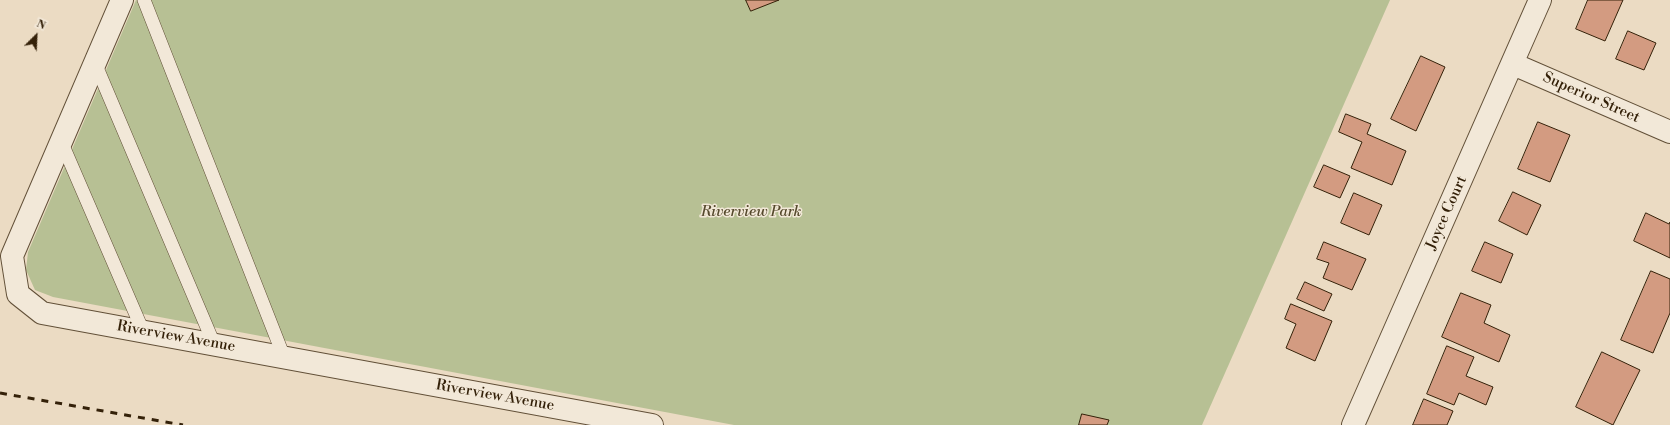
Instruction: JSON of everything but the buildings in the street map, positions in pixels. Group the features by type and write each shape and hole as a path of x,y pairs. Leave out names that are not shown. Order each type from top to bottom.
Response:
{"street":[{"name":"Riverview Avenue","path":"122,0 12,256 18,294 42,313 652,425"},
{"name":"Joyce Court","path":"1353,425 1540,0"},
{"name":"Superior Street","path":"1513,64 1670,132"}],"lane":[{"path":"144,0 284,357"},
{"path":"95,63 214,344"},
{"path":"62,141 143,331"}],"green space":[{"name":"Riverview Park","path":"136,0 1390,0 1202,425 734,425 53,297 35,290 26,270 28,252"}],"railway":[{"path":"0,393 183,425"}]}
